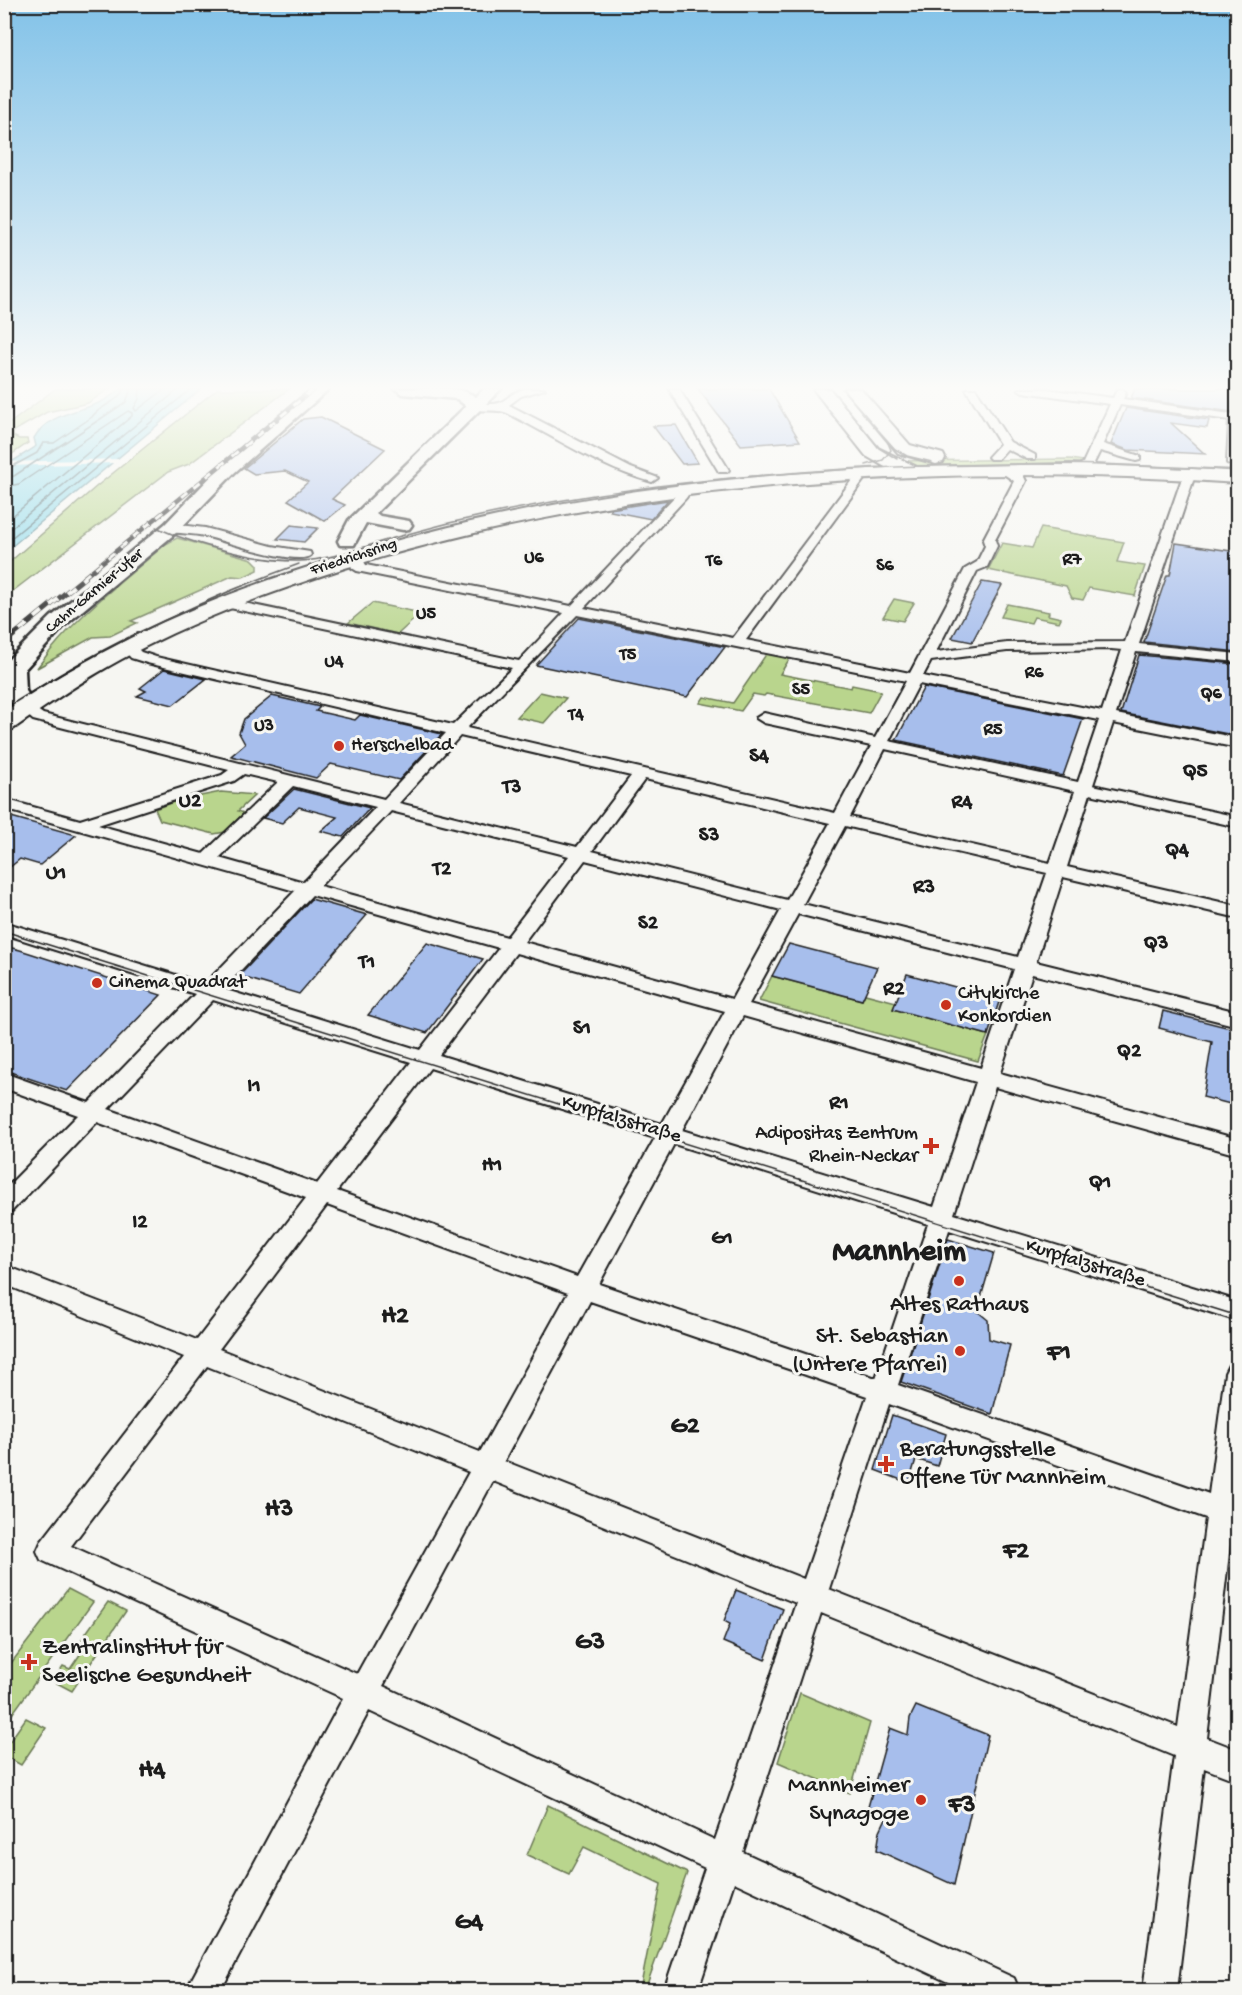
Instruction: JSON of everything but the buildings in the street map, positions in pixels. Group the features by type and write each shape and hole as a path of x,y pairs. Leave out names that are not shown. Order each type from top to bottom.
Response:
{"main road":[{"name":"Friedrichsring","path":"4,724 13,688 129,631 351,549 403,525 597,482"},
{"name":"Friedrichsring","path":"351,549 409,541 500,519 679,482"},
{"name":"Friedrichsring","path":"13,688 74,677 128,647 312,562"}],"street":[{"name":"Cahn-Garnier-Ufer","path":"13,688 58,621 171,528 215,482"},
{"path":"396,482 355,524 351,549 357,565 362,568 1238,743"},
{"path":"4,1205 388,805 457,730 574,611 682,495 684,482"},
{"path":"737,643 847,482"},
{"path":"205,1990 363,1692 840,820 972,569 982,564 991,546 988,540 1019,482"},
{"path":"681,1990 881,1391 887,1383 1024,965 1187,482"},
{"path":"365,513 375,521 403,525"},
{"path":"171,528 191,528 312,562"},
{"path":"225,603 522,666"},
{"path":"927,657 1007,647 1132,646 1238,658"},
{"path":"128,647 136,656 152,660 1238,912"},
{"path":"13,688 34,716 1238,1019"},
{"path":"765,718 1238,822"},
{"path":"86,823 228,778 242,768"},
{"path":"642,773 51,1551 363,1692 1002,1990"},
{"path":"207,860 290,780"},
{"path":"4,804 1238,1147"},
{"name":"Kurpfalzstraße","path":"4,928 1238,1311"},
{"path":"4,1080 584,1289 1229,1514"},
{"path":"4,1274 1238,1766"},
{"path":"1160,1990 1190,1747 1229,1514 1238,1373"}],"green space":[{"path":"102,482 155,482 5,597 5,566"},
{"path":"1041,528 1124,542 1117,562 1145,566 1135,596 1089,588 1083,600 1072,598 1066,586 988,570 1002,543 1032,548"},
{"path":"177,538 252,559 258,565 258,570 243,577 232,576 131,621 137,623 110,636 93,637 37,668 81,617 166,544"},
{"path":"894,599 914,603 903,621 883,617"},
{"path":"372,603 421,613 398,634 348,623"},
{"path":"1007,604 1049,612 1048,615 1061,618 1059,622 1034,617 1031,623 1001,617"},
{"path":"767,653 790,658 780,674 851,688 852,685 881,691 869,713 766,694 764,696 753,694 741,711 700,703 704,697 733,703"},
{"path":"540,692 566,698 544,723 517,717"},
{"path":"221,792 255,795 238,811 244,813 225,832 214,834 160,820 155,809 175,801"},
{"path":"772,976 862,1000 865,994 896,1002 893,1009 988,1035 978,1061 759,1001"},
{"path":"68,1589 93,1602 5,1724 5,1671"},
{"path":"108,1602 126,1611 72,1691 53,1681 63,1666 70,1669 81,1653 74,1650"},
{"path":"800,1693 870,1723 850,1793 778,1762"},
{"path":"26,1718 46,1728 21,1765 5,1756 5,1748"},
{"path":"548,1805 687,1873 645,1990 640,1990 661,1884 584,1847 569,1874 527,1855"}],"water":[{"path":"5,482 89,482 5,552"}],"tram line":[{"path":"156,527 188,540 226,551 284,561 300,561 330,557 449,523 514,509 611,492 693,482"},
{"path":"4,709 39,687 147,629 222,594 299,564"},
{"path":"4,931 1238,1316"}],"railway":[{"path":"83,578 200,482"},
{"path":"4,643 85,577"}],"place":[{"name":"Herschelbad","path":"339,746"},
{"name":"Cinema Quadrat","path":"97,983"},
{"name":"Citykirche Konkordien","path":"946,1005"},
{"name":"Adipositas Zentrum Rhein-Neckar","path":"931,1146"},
{"name":"Altes Rathaus","path":"959,1281"},
{"name":"St. Sebastian (Untere Pfarrei)","path":"960,1351"},
{"name":"Beratungsstelle Offene Tür Mannheim","path":"886,1464"},
{"name":"Zentralinstitut für Seelische Gesundheit","path":"29,1662"},
{"name":"Mannheimer Synagoge","path":"921,1800"}],"district":[{"name":"U6","path":"534,558"},
{"name":"R7","path":"1072,560"},
{"name":"T6","path":"714,561"},
{"name":"S6","path":"885,566"},
{"name":"U5","path":"426,614"},
{"name":"T5","path":"628,655"},
{"name":"U4","path":"334,662"},
{"name":"R6","path":"1034,673"},
{"name":"S5","path":"801,690"},
{"name":"Q6","path":"1211,694"},
{"name":"T4","path":"576,715"},
{"name":"U3","path":"264,726"},
{"name":"R5","path":"993,730"},
{"name":"S4","path":"759,757"},
{"name":"Q5","path":"1195,772"},
{"name":"T3","path":"512,788"},
{"name":"U2","path":"190,802"},
{"name":"R4","path":"962,803"},
{"name":"S3","path":"709,836"},
{"name":"Q4","path":"1177,851"},
{"name":"T2","path":"442,870"},
{"name":"U1","path":"56,874"},
{"name":"R3","path":"924,888"},
{"name":"S2","path":"648,924"},
{"name":"Q3","path":"1156,944"},
{"name":"T1","path":"367,963"},
{"name":"R2","path":"894,990"},
{"name":"S1","path":"582,1029"},
{"name":"Q2","path":"1129,1052"},
{"name":"I1","path":"254,1087"},
{"name":"R1","path":"839,1104"},
{"name":"H1","path":"492,1166"},
{"name":"Q1","path":"1100,1183"},
{"name":"I2","path":"140,1223"},
{"name":"G1","path":"722,1239"},
{"name":"Mannheim","path":"899,1253"},
{"name":"H2","path":"395,1317"},
{"name":"F1","path":"1059,1354"},
{"name":"G2","path":"685,1427"},
{"name":"H3","path":"279,1510"},
{"name":"F2","path":"1016,1552"},
{"name":"G3","path":"590,1643"},
{"name":"H4","path":"152,1771"},
{"name":"F3","path":"962,1806"},
{"name":"G4","path":"469,1923"}]}
